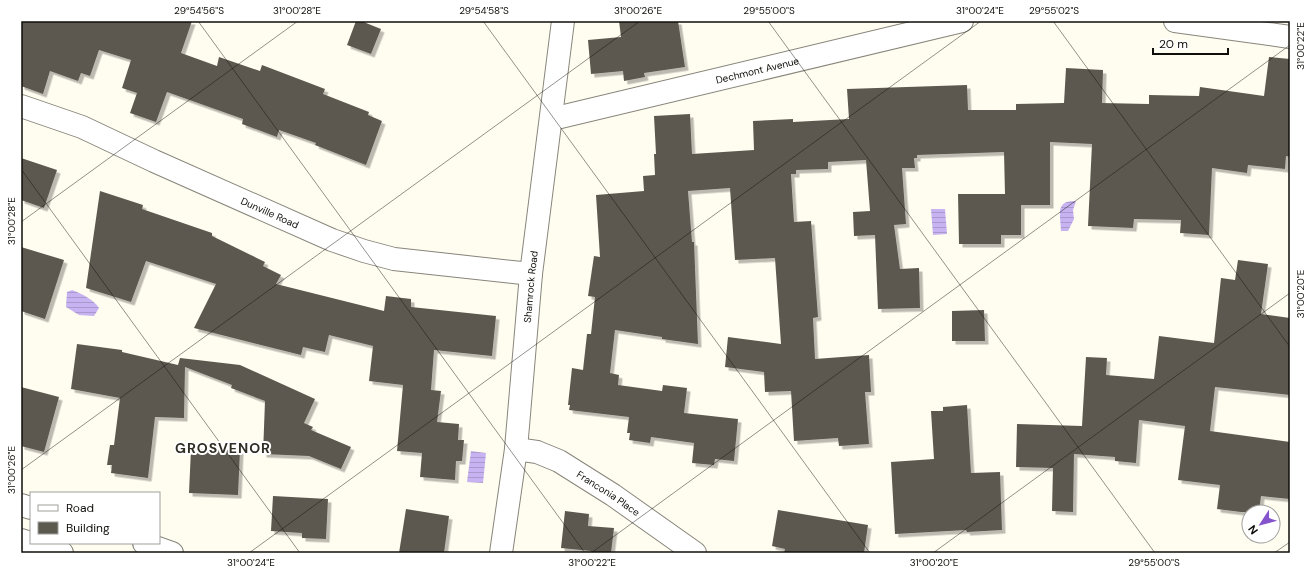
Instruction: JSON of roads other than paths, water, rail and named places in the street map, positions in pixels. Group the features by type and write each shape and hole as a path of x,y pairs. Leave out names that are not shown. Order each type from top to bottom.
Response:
{"street":[{"name":"Shamrock Road","path":"501,553 516,449 531,274 552,119 563,21"},
{"name":"Dechmont Avenue","path":"552,119 962,21"},
{"path":"1176,21 1290,37"},
{"name":"Dunville Road","path":"21,106 82,127 154,161 332,240 364,251 394,258 531,274"},
{"name":"Franconia Place","path":"516,449 537,452 559,461 613,496 695,553"},
{"path":"34,544 62,553"},
{"path":"147,544 172,553"}],"district":[{"name":"GROSVENOR","path":"223,448"}]}
